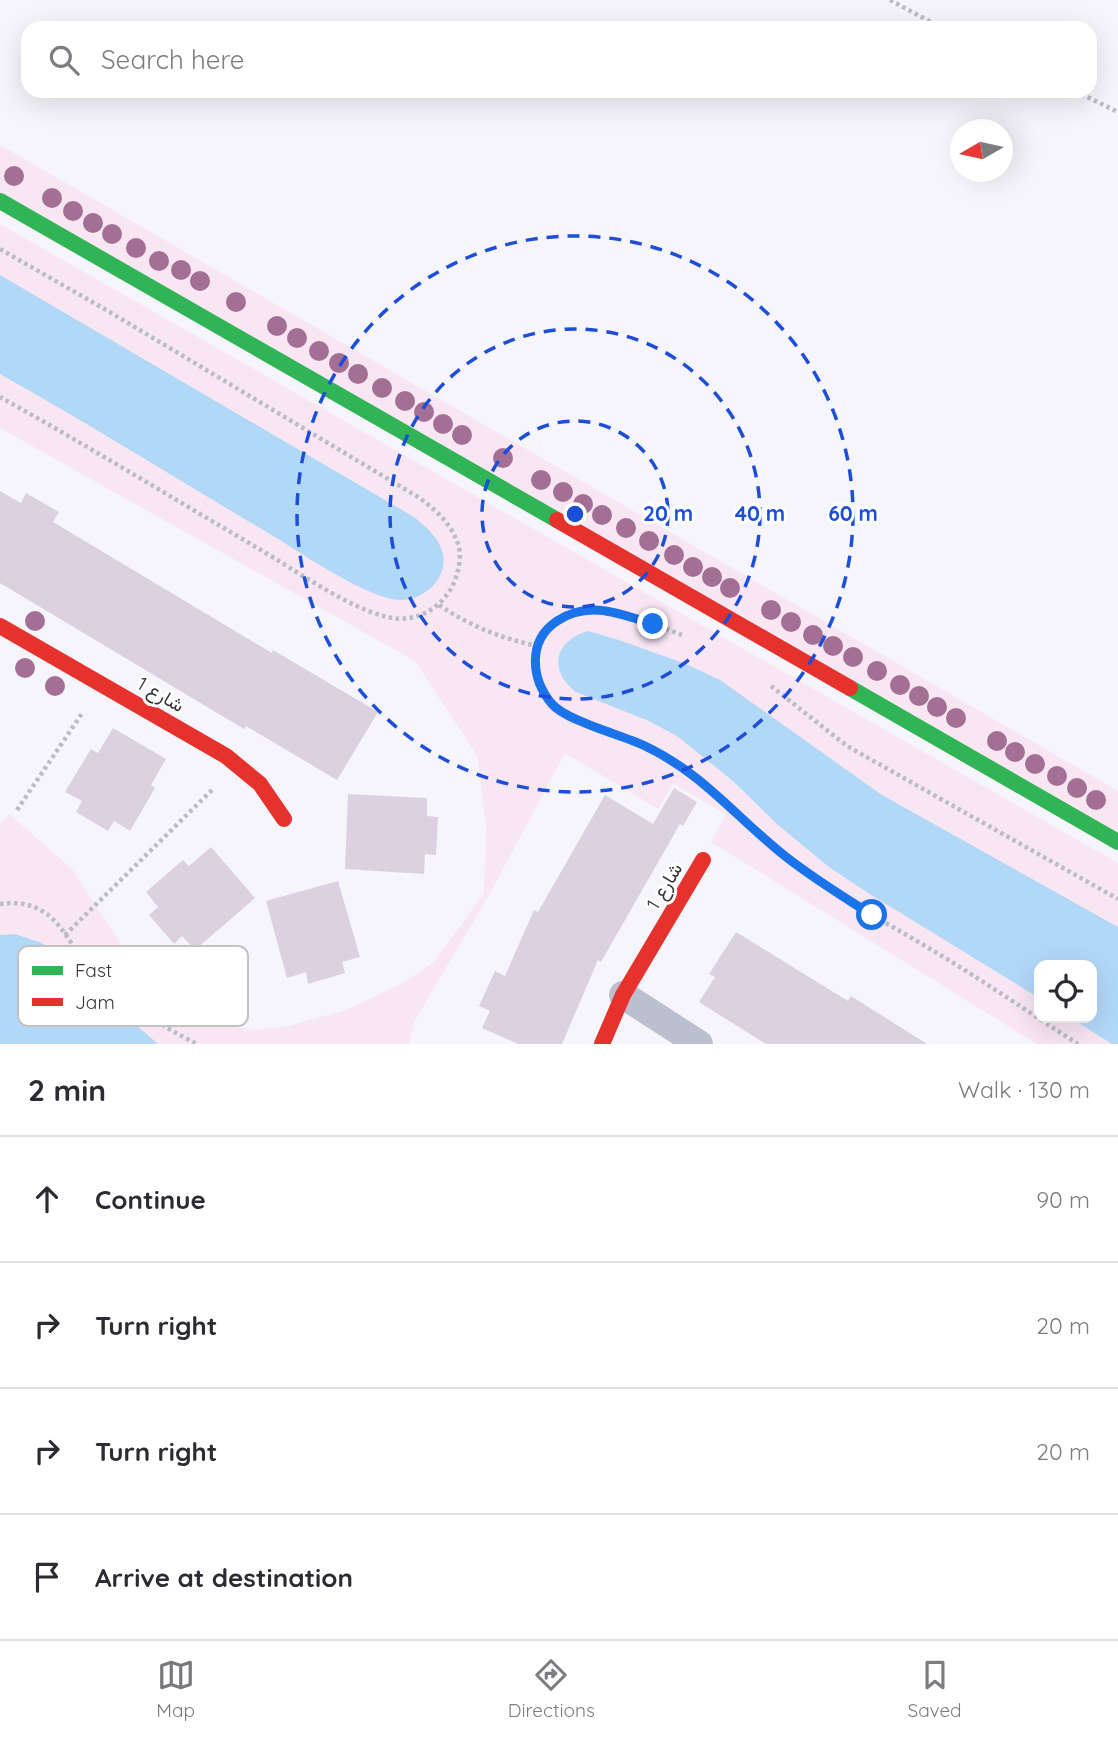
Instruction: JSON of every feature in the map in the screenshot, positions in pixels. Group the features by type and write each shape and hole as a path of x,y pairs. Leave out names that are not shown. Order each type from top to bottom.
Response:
{"street":[{"path":"0,201 1118,842"},
{"name":"شارع 1","path":"0,626 226,756 260,784 284,818"},
{"name":"شارع 1","path":"602,1044 623,995 703,860"},
{"path":"623,995 699,1044"}],"path":[{"path":"890,0 929,21"},
{"path":"1090,98 1117,110"},
{"path":"0,249 108,311 430,506 442,516 460,547 456,579 439,605 424,614 389,618 372,612 307,578 0,397"},
{"path":"439,605 484,631 537,646"},
{"path":"685,636 607,610 583,610 559,620 547,629 537,646 535,668 539,686 553,706 567,715 663,754 688,770 781,853 822,883 928,947 1078,1044"},
{"path":"766,682 847,746 1118,899"},
{"path":"17,810 102,684"},
{"path":"65,935 236,766"},
{"path":"0,904 12,902 44,911 56,922 73,946"},
{"path":"166,1026 197,1044"}],"shaded area":[{"path":"0,145 1118,791 1118,842 0,201"},
{"path":"0,224 1118,863 1118,1044 1037,1044 711,842 726,814 673,784 658,809 565,753 489,895 414,1022 409,1044 158,1044 138,1026 235,1026 250,1030 284,1027 346,1010 405,982 434,962 484,893 486,827 477,755 415,661 0,428"},
{"path":"9,814 72,869 122,946 46,946 15,934 0,935 0,824"}],"water":[{"path":"0,275 414,517 432,533 441,548 443,564 436,582 421,595 402,600 364,589 0,374"},
{"path":"588,631 622,641 686,664 720,680 882,795 1118,927 1118,1044 1112,1044 1079,1023 1097,1023 1097,960 1034,960 1034,995 868,893 829,867 777,824 733,781 677,736 649,721 576,692 561,675 559,657 568,642"},
{"path":"15,934 45,946 18,946 18,1026 137,1026 158,1044 0,1044 0,935"}],"building":[{"path":"0,491 21,503 26,493 59,512 53,522 272,653 273,650 378,712 337,780 246,726 244,729 0,583"},
{"path":"113,728 166,759 151,785 155,788 130,831 114,821 108,831 76,812 82,801 65,792 91,749 98,753"},
{"path":"674,788 697,802 683,826 680,824 601,962 598,960 562,1044 518,1044 482,1028 490,1011 479,1006 495,971 505,976 534,910 538,912 605,795 653,824"},
{"path":"348,794 427,798 427,816 438,817 436,855 425,854 424,874 345,869"},
{"path":"211,847 255,898 200,946 191,946 182,936 174,944 149,915 158,907 146,892 183,860 189,866"},
{"path":"338,881 360,957 342,962 345,973 308,984 306,972 287,978 266,901"},
{"path":"736,932 848,1001 851,996 927,1044 766,1044 699,1002 715,977 709,974"}],"traffic: fast":[{"path":"0,201 557,520"},
{"path":"850,688 1118,842"}],"traffic: jam":[{"path":"557,520 850,688"},
{"path":"0,626 226,756 260,784 284,819"},
{"path":"602,1044 623,995 703,860"}],"route":[{"path":"653,624 607,610 583,610 559,620 547,629 537,646 535,668 539,686 553,706 567,715 663,754 688,770 781,853 872,915"}]}
